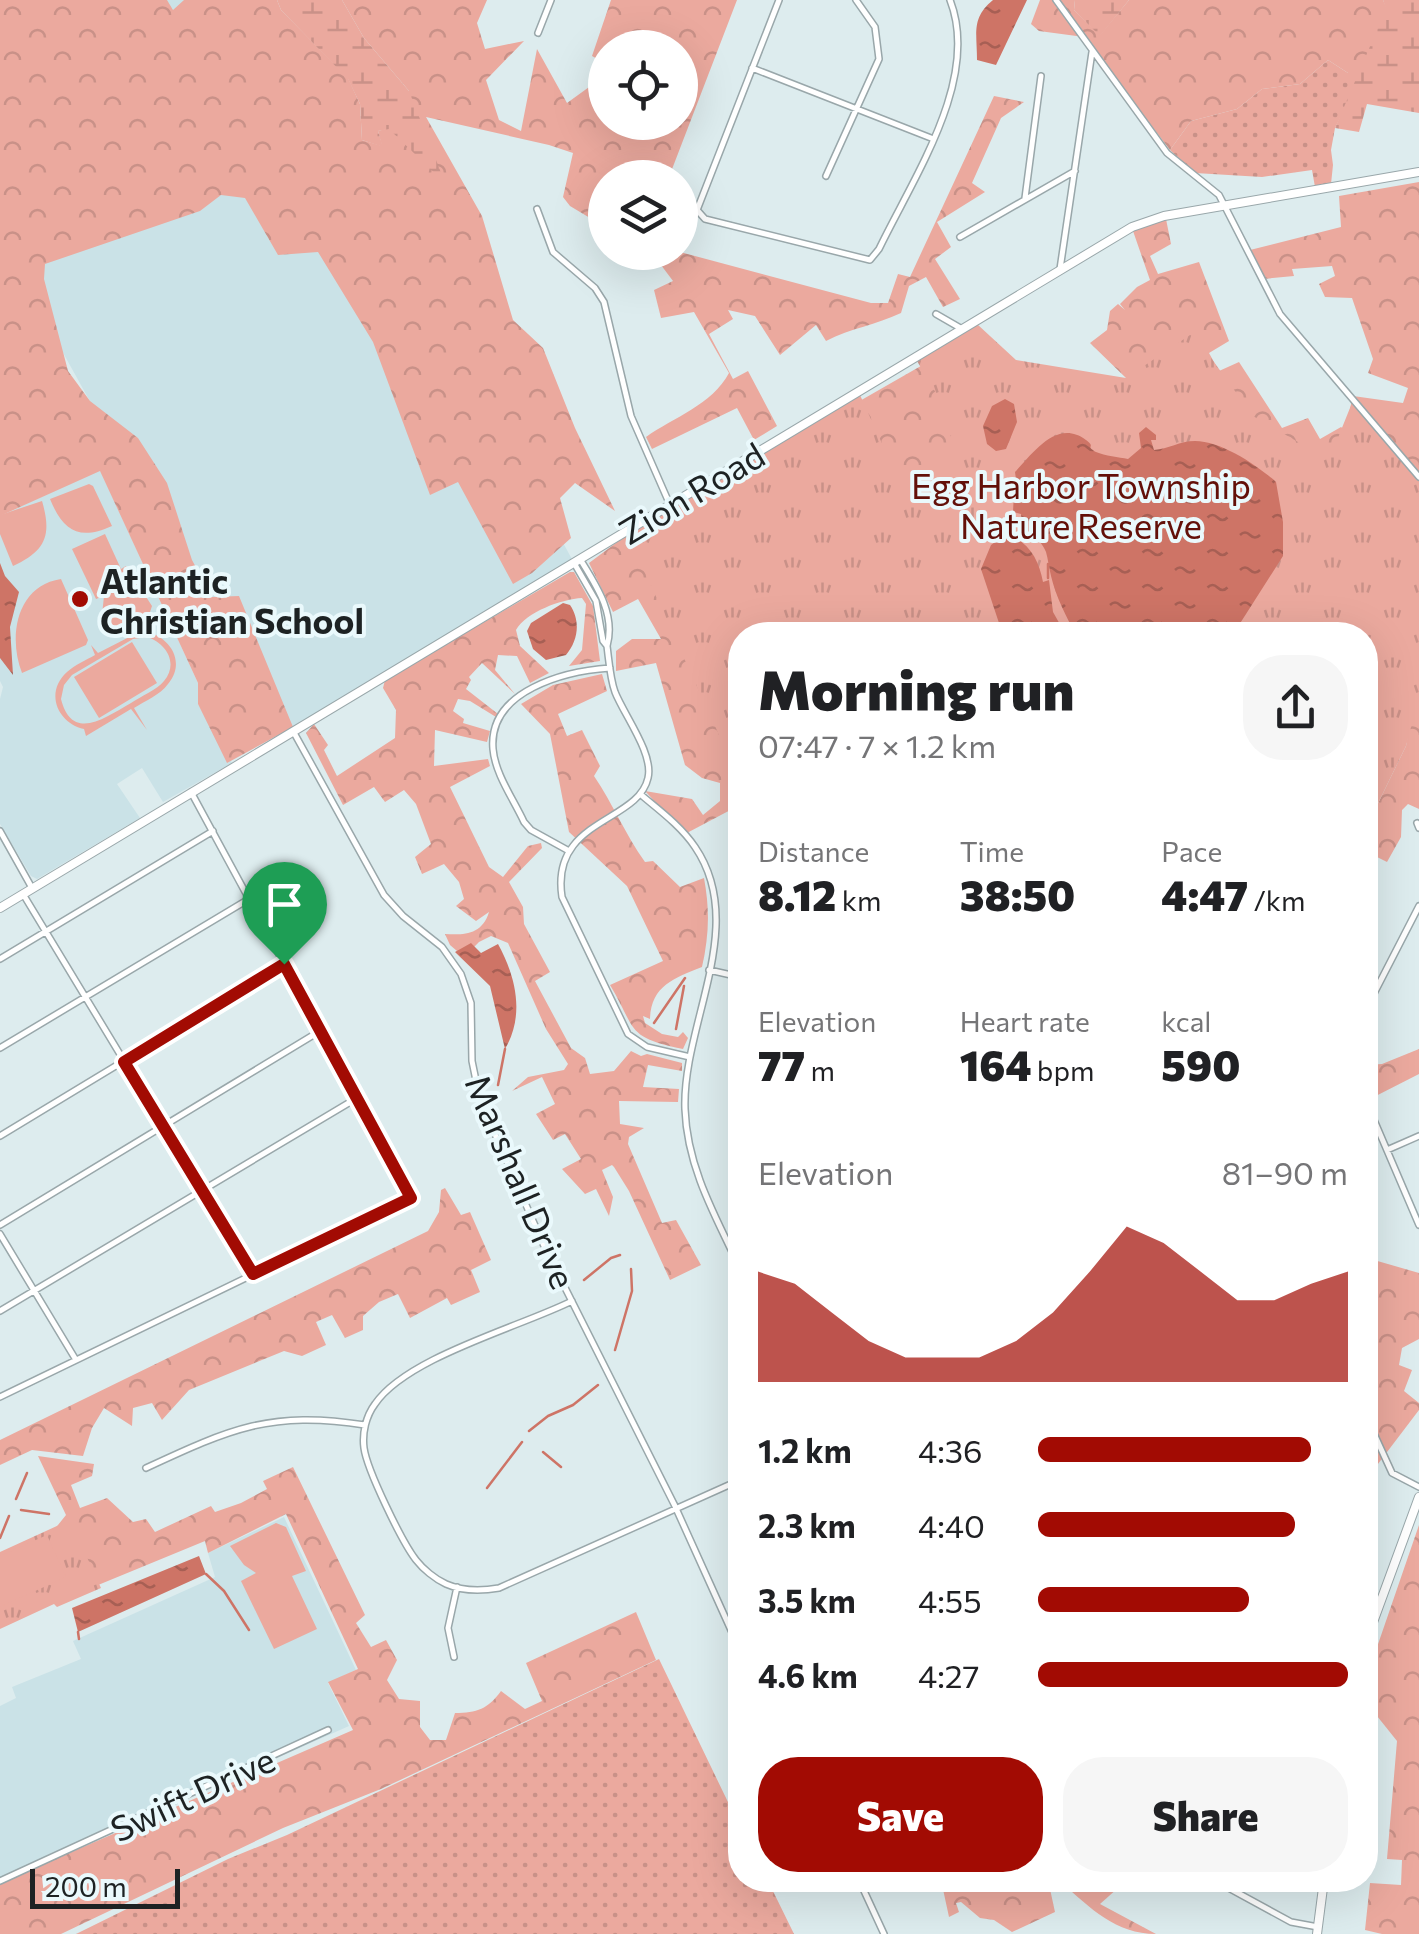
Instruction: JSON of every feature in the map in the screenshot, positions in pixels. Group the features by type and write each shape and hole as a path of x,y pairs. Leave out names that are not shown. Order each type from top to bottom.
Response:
{"street":[{"path":"538,33 551,0"},
{"path":"778,0 698,204 700,216 870,260 954,90 959,66 957,24 950,0"},
{"path":"826,176 880,52 875,27 856,0"},
{"path":"1056,0 1167,153 1212,188 1226,205 1280,314 1419,477"},
{"path":"1060,271 1092,49"},
{"path":"752,68 932,138"},
{"path":"1026,198 1041,76"},
{"path":"960,238 1075,171"},
{"name":"Zion Road","path":"0,908 1141,223 1419,172"},
{"path":"537,209 553,252 595,288 604,302 631,416 670,504"},
{"path":"936,314 962,329"},
{"path":"577,561 594,596 615,692 648,760 648,781 640,794 582,836 569,851 561,879 564,902 625,1030 647,1047 690,1056"},
{"path":"569,851 524,822 495,759 494,733 513,704 537,685 570,672 610,668"},
{"name":"Marshall Drive","path":"293,731 384,895 442,947 462,974 471,1003 472,1061 478,1094 539,1236 676,1510 728,1624"},
{"path":"0,1397 411,1198 191,792"},
{"path":"640,794 686,836 706,868 716,911 685,1100 690,1149 701,1184 728,1242"},
{"path":"0,831 32,888"},
{"path":"0,959 213,831"},
{"path":"23,894 253,1274"},
{"path":"0,1048 249,899"},
{"path":"1378,986 1419,906"},
{"path":"0,1136 284,964"},
{"path":"708,970 728,975"},
{"path":"0,1224 320,1030"},
{"path":"0,1312 357,1098"},
{"path":"1378,1129 1419,1226"},
{"path":"1387,1150 1419,1136"},
{"path":"0,1234 76,1360"},
{"path":"572,1301 418,1369 384,1392 373,1406 365,1425 366,1456 410,1551 426,1571 457,1588 490,1590 514,1583 728,1486"},
{"path":"146,1468 218,1435 265,1421 304,1418 365,1425"},
{"path":"1378,1442 1392,1473 1419,1486"},
{"path":"1378,1609 1419,1497"},
{"path":"454,1657 448,1628 457,1588"},
{"name":"Swift Drive","path":"0,1881 328,1730"},
{"path":"865,1892 884,1934"},
{"path":"1236,1892 1294,1924 1318,1930 1323,1892"}],"shaded area":[{"path":"119,0 269,0 574,563 276,737 0,239 0,66"},
{"name":"Atlantic Christian School","path":"100,470 198,683 198,704 232,763 163,802 142,768 117,784 140,818 37,879 31,876 0,824 0,516"},
{"path":"284,1517 356,1670 328,1683 349,1726 0,1881 0,1706 16,1698 12,1687 81,1659 73,1641 215,1577 208,1553"}],"green space":[{"path":"0,0 167,0 173,10 184,0 277,0 281,10 348,78 360,104 362,140 382,146 378,131 389,128 409,91 364,38 342,0 487,0 477,23 485,49 524,41 486,80 499,120 521,131 537,49 567,103 588,88 588,140 683,140 676,160 588,160 588,217 563,197 573,153 426,117 482,216 513,320 543,348 575,428 615,511 575,483 560,498 571,538 532,573 513,584 458,482 430,495 373,342 318,252 278,255 245,198 221,195 200,211 45,264 44,279 68,371 90,401 138,438 167,483 192,560 212,597 239,596 293,727 227,763 198,704 198,683 100,471 0,516"},
{"path":"277,0 342,0 364,38 409,91 445,183 389,129 378,131 383,147 362,140 360,104 348,79 281,10"},
{"path":"611,0 737,0 698,102 698,30 601,30"},
{"path":"1040,0 1075,0 1074,10 1100,35 1129,0 1383,0 1387,9 1348,102 1348,73 1328,60 1300,84 1262,89 1237,109 1191,121 1170,150 1084,37 1039,31 1031,24"},
{"path":"1075,0 1129,0 1100,36 1074,10"},
{"path":"1383,0 1419,0 1419,113 1367,104 1359,132 1335,128 1386,9"},
{"path":"1328,60 1348,73 1348,102 1335,128 1331,150 1331,184 1315,187 1312,170 1262,177 1195,173 1170,150 1191,121 1237,109 1262,89 1300,84"},
{"path":"994,96 1024,102 1001,118 972,183 985,192 937,222 951,247 935,259 960,299 943,307 926,277 909,286 901,313 826,341 816,325 780,355 755,316 728,310 733,319 709,334 733,379 748,371 777,426 754,440 737,408 652,449 646,437 703,402 729,373 694,312 661,318 654,290 673,281 665,270 698,270 698,257 871,303 888,303 898,274 910,277"},
{"path":"1419,182 1419,541 1126,378 1090,343 1107,330 1110,311 1118,304 1125,310 1120,304 1150,280 1133,231 1166,219 1171,244 1150,256 1158,274 1199,262 1229,341 1209,353 1219,371 1239,362 1282,428 1308,418 1320,439 1341,427 1345,430 1353,396 1403,403 1408,388 1368,373 1373,359 1352,298 1325,297 1319,284 1335,276 1332,266 1292,269 1294,276 1263,279 1250,250 1341,227 1339,196"},
{"name":"Egg Harbor Township Nature Reserve","path":"977,324 1016,360 1126,378 1193,333 1253,416 1329,460 1352,403 1419,482 1419,697 1406,746 1378,803 1378,622 728,622 728,755 628,535 860,395 899,481 957,457 940,400 917,361"},
{"path":"940,355 975,472 759,622 728,622 728,811 685,834 645,791 692,799 703,815 720,801 720,783 702,778 685,765 656,663 616,671 616,651 632,639 661,639 638,599 613,612 589,563 628,534"},
{"path":"89,484 112,526 90,533 67,526 50,499"},
{"path":"42,501 44,541 33,554 13,566 0,534 0,515"},
{"path":"105,534 121,569 126,566 152,606 150,612 109,634 102,615 104,596 96,599 72,549"},
{"path":"574,572 593,606 600,661 569,666 582,650 586,604 582,598 536,612 516,630 520,646 549,673 530,683 517,656 498,655 495,670 515,694 482,663 469,677 466,689 498,714 496,717 470,701 458,699 453,711 464,719 463,723 490,731 487,742 435,730 434,766 488,759 490,766 450,787 489,867 503,877 528,846 541,843 542,848 509,882 523,907 524,924 550,972 535,981 571,1048 585,1058 590,1074 614,1071 631,1051 682,1063 682,1071 648,1065 643,1087 679,1089 678,1102 619,1101 620,1124 644,1128 629,1137 628,1144 662,1223 676,1220 701,1265 670,1280 614,1167 602,1170 613,1197 609,1216 596,1189 585,1194 562,1169 581,1159 565,1134 553,1140 536,1114 555,1104 542,1077 512,1091 528,1077 564,1070 568,1064 546,1029 508,943 491,936 464,957 450,945 445,934 465,934 477,929 489,912 476,921 456,906 464,899 459,882 444,864 422,874 415,857 431,844 416,804 404,790 385,802 374,787 343,805 306,733 314,724 328,745 324,750 337,776 395,738 396,710 383,688 385,680"},
{"path":"61,579 88,640 86,645 22,673 16,644 19,615 34,592"},
{"path":"141,631 159,637 172,649 174,675 157,695 134,708 147,730 131,709 86,736 84,729 61,714 55,698 60,680 70,669 95,655 91,645 98,653","holes":["133,639 154,640 165,649 170,661 161,684 101,719 91,723 73,720 61,699 64,685 72,675"]},
{"path":"132,642 157,683 99,718 74,677"},
{"path":"1419,671 1419,809 1408,804 1402,810 1401,837 1387,862 1378,858 1378,803 1406,746"},
{"path":"602,674 607,691 558,714 567,736 582,730 600,766 594,776 645,862 653,861 680,887 704,878 708,923 702,967 666,985 655,998 650,1019 643,1016 645,1023 662,1034 678,1037 683,1032 688,1038 683,1049 651,1040 635,1029 610,985 663,961 627,886 569,832 550,734 521,704 553,685"},
{"path":"1419,1049 1419,1074 1378,1095 1378,1064"},
{"path":"445,1188 461,1215 470,1212 491,1260 471,1270 480,1292 451,1305 447,1298 410,1318 398,1294 379,1302 363,1316 363,1330 345,1338 332,1315 316,1322 326,1345 302,1356 284,1351 189,1390 162,1420 152,1403 133,1408 132,1426 104,1408 83,1456 32,1450 0,1465 0,1440 428,1231 439,1212 441,1190"},
{"path":"1378,1261 1419,1273 1419,1339 1402,1348 1399,1365 1412,1370 1404,1391 1419,1403 1419,1410 1378,1464"},
{"path":"38,1456 94,1464 92,1476 71,1485 80,1508 107,1498 133,1522 146,1519 155,1532 211,1506 215,1512 241,1503 267,1489 263,1481 293,1467 365,1615 356,1623 371,1647 386,1640 397,1660 387,1680 399,1699 420,1701 420,1727 430,1740 446,1740 455,1713 481,1709 501,1691 525,1709 542,1701 526,1663 636,1612 656,1660 381,1789 283,1828 61,1934 0,1934 0,1883 353,1730 328,1682 358,1669 286,1514 208,1553 205,1541 69,1597 54,1530 66,1515"},
{"path":"70,1520 101,1588 0,1629 0,1552"},
{"path":"276,1523 286,1527 306,1571 292,1576 317,1629 274,1649 241,1581 256,1573 244,1565 230,1546"},
{"path":"1419,1525 1419,1934 1365,1930 1369,1892 1378,1892 1378,1884 1401,1885 1402,1860 1387,1859 1397,1741 1378,1717 1378,1644"},
{"path":"47,1535 66,1577 0,1607 0,1556"},
{"path":"659,1659 728,1802 728,1892 773,1892 794,1934 76,1934 228,1859 287,1835"},
{"path":"944,1892 1051,1892 1055,1912 1012,1932 994,1920 980,1918 961,1902 956,1903 959,1912 949,1917"},
{"path":"1072,1892 1114,1892 1100,1904 1156,1934 1128,1930 1093,1910"}],"water":[{"path":"993,0 1027,0 996,65 977,60 978,20"},
{"path":"1005,399 1014,404 1017,422 1006,449 996,451 987,444 983,426 992,406"},
{"path":"1146,427 1156,435 1156,440 1151,440 1154,450 1190,441 1216,445 1238,455 1276,482 1283,522 1283,556 1241,622 1069,622 1043,546 1024,526 1021,514 1013,512 1015,472 1056,435 1075,434 1096,452 1128,459 1141,448 1139,433"},
{"path":"1006,534 1027,546 1043,582 1049,580 1053,612 1059,622 999,622 981,569 991,545"},
{"path":"0,563 19,592 10,627 13,675 0,658"},
{"path":"563,603 573,611 575,637 566,655 546,660 533,649 527,631 531,623"},
{"path":"471,943 481,953 498,944 510,970 516,1010 505,1049 490,986 455,952"},
{"path":"199,1556 206,1574 78,1632 72,1608"}],"waterway":[{"path":"1048,564 1048,578"},
{"path":"654,1023 685,978"},
{"path":"676,1029 684,986"},
{"path":"498,1085 505,1049"},
{"path":"584,1280 620,1255"},
{"path":"615,1350 632,1291 631,1269"},
{"path":"529,1431 598,1385"},
{"path":"487,1488 522,1442"},
{"path":"543,1452 561,1467"},
{"path":"16,1499 27,1473"},
{"path":"21,1510 49,1514"},
{"path":"0,1538 9,1516"},
{"path":"206,1574 224,1591 249,1630"},
{"path":"78,1632 79,1639"}],"place":[{"name":"Atlantic Christian School","path":"80,599"}],"route":[{"path":"284,964 411,1198 253,1274 124,1062 284,964"}]}
